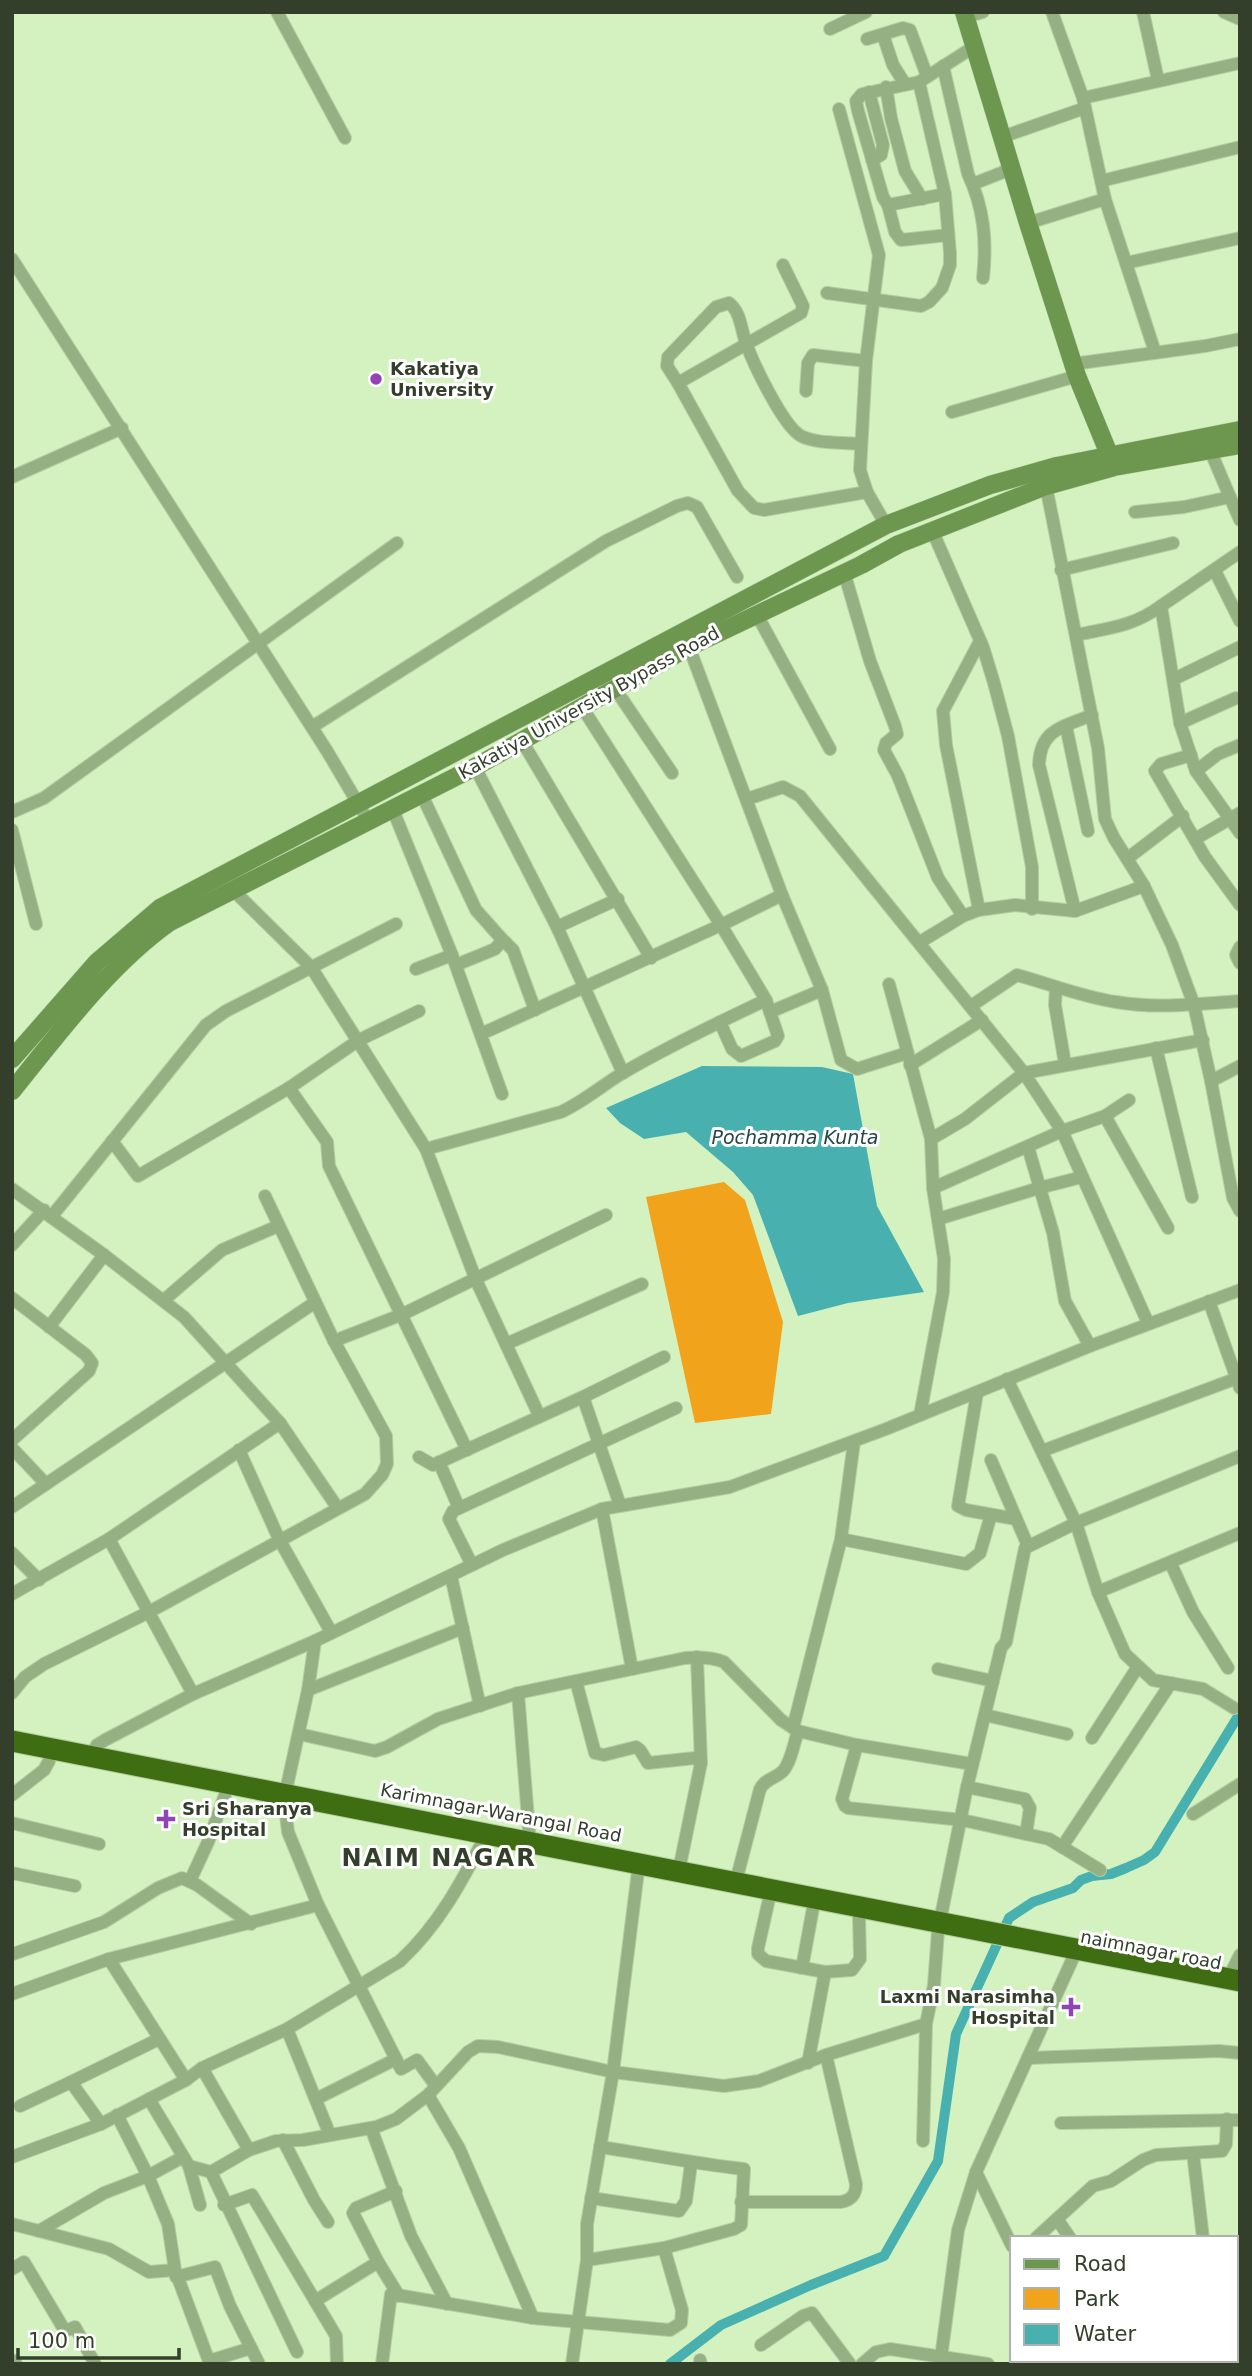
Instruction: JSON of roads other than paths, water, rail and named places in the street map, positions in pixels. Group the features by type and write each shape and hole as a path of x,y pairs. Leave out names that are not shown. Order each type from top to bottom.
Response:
{"highway":[{"name":"Karimnagar-Warangal Road","path":"12,1741 285,1801 638,1869 679,1870 940,1927"},
{"name":"Karimnagar-Warangal Road","path":"12,1754 225,1795 285,1801"},
{"name":"Karimnagar-Warangal Road","path":"483,1840 530,1844 813,1908 980,1934"},
{"name":"naimnagar road","path":"980,1934 1061,1953 1236,1984"}],"main road":[{"path":"971,14 975,46 1028,223 1075,370 1112,461"},
{"name":"Kakatiya University Bypass Road","path":"12,1059 97,962 160,908 886,526 989,485 1112,461 1240,430"},
{"name":"Kakatiya University Bypass Road","path":"12,1091 84,1004 146,939 170,922 475,767 689,647 932,530 1112,461 1240,445"}],"street":[{"path":"276,12 345,138"},
{"path":"830,29 866,12"},
{"path":"1052,12 1084,103 1105,199 1155,352"},
{"path":"1143,12 1157,80"},
{"path":"1224,12 1240,19"},
{"path":"827,293 921,306 929,302 942,288 950,265 945,194 923,79 910,30 903,28 867,40"},
{"path":"883,35 893,65 905,84"},
{"path":"948,235 901,240 895,232 856,101 862,94 923,79 975,46"},
{"path":"1002,137 1084,103 1157,80 1240,63"},
{"path":"943,66 955,125 985,236 983,278"},
{"path":"886,87 905,171 922,199"},
{"path":"869,92 883,151 872,160"},
{"path":"839,108 878,250 866,361 860,470 867,492 886,526"},
{"path":"865,135 880,132"},
{"path":"1101,181 1240,147"},
{"path":"973,184 1012,169"},
{"path":"888,205 945,194"},
{"path":"1028,223 1105,199"},
{"path":"1126,263 1240,238"},
{"path":"12,259 312,727 369,822"},
{"path":"678,383 803,309 783,265"},
{"path":"860,444 810,439 794,430 783,417 746,344 734,306 729,303 716,307 668,357 667,366 738,491 754,508 764,510 867,492"},
{"path":"952,412 1075,370 1155,352 1240,339"},
{"path":"806,391 808,363 813,355 866,361"},
{"path":"12,477 122,428"},
{"path":"1210,450 1240,520"},
{"path":"1046,486 1098,748 1105,819 1144,886 1172,945 1194,1005 1212,1081 1233,1198 1240,1210"},
{"path":"1135,512 1202,504 1230,497"},
{"path":"312,727 606,541 677,506 688,503 697,507 737,577"},
{"path":"932,530 980,640 1008,736 1032,867 1032,909"},
{"path":"12,812 44,799 397,543"},
{"path":"1061,570 1173,543"},
{"path":"1076,635 1130,624 1147,617 1240,552"},
{"path":"1215,571 1240,621"},
{"path":"844,572 870,661 897,734 886,743 884,750 898,776 931,863 942,886 963,916"},
{"path":"1161,606 1181,723 1196,771 1235,816 1240,833"},
{"path":"756,613 830,749"},
{"path":"979,910 946,745 943,711 980,640"},
{"path":"689,647 782,895 822,990 841,1060 857,1069 909,1059 982,1020"},
{"path":"1174,679 1240,647"},
{"path":"614,687 672,773"},
{"path":"1181,723 1236,698"},
{"path":"582,707 721,925 768,1006 778,1032 776,1039 741,1056 732,1049 719,1022"},
{"path":"1075,911 1039,765 1040,751 1043,741 1051,732 1091,715"},
{"path":"1066,726 1088,831"},
{"path":"522,741 651,958"},
{"path":"1196,771 1218,754 1240,745"},
{"path":"1191,755 1161,764 1156,768 1157,776 1205,857 1240,905"},
{"path":"475,767 557,927 623,1073"},
{"path":"747,799 783,787 794,791 920,942 1024,1073 1062,1131 1148,1323"},
{"path":"421,793 476,910 513,950 535,1010"},
{"path":"393,810 454,960 502,1094"},
{"path":"1128,858 1183,816"},
{"path":"1195,839 1235,816"},
{"path":"12,830 36,924"},
{"path":"920,942 963,916 979,910 1015,905 1032,909 1075,911 1144,886"},
{"path":"233,890 312,967 426,1149 475,1280 539,1415"},
{"path":"481,1034 651,958 782,895"},
{"path":"557,927 618,899"},
{"path":"12,1245 48,1213 112,1141 206,1025 226,1011 396,924"},
{"path":"416,969 495,949 501,942 500,937"},
{"path":"1240,947 1236,955 1240,964"},
{"path":"971,1006 1017,975 1116,1003 1194,1005 1240,1001"},
{"path":"889,984 931,1139 933,1188 945,1276 920,1415"},
{"path":"1056,987 1055,1006 1065,1064"},
{"path":"426,1149 561,1112 575,1106 623,1073 719,1022 822,990"},
{"path":"112,1141 138,1176 289,1088 359,1040 419,1011"},
{"path":"931,1139 965,1119 1024,1073 1203,1040"},
{"path":"1156,1048 1192,1197"},
{"path":"1212,1081 1240,1066"},
{"path":"289,1088 327,1142 329,1166 467,1450"},
{"path":"933,1188 1062,1131 1105,1116 1129,1100"},
{"path":"1105,1116 1168,1228"},
{"path":"1028,1147 1053,1233 1065,1301 1090,1346"},
{"path":"938,1219 1082,1177"},
{"path":"12,1189 48,1213 184,1317 280,1423 337,1507"},
{"path":"12,1693 25,1676 44,1664 149,1612 365,1494 375,1484 387,1464 386,1436 314,1303 265,1196"},
{"path":"334,1341 403,1314 606,1215"},
{"path":"164,1300 222,1251 278,1226"},
{"path":"49,1327 104,1255"},
{"path":"506,1345 642,1284"},
{"path":"91,1757 97,1745 193,1694 315,1641 472,1565 601,1509 730,1487 854,1442 1007,1378 1240,1290"},
{"path":"12,1298 91,1360 92,1368 12,1440"},
{"path":"1042,1451 1239,1381 1209,1301"},
{"path":"12,1507 314,1303"},
{"path":"419,1457 433,1465 664,1357"},
{"path":"1007,1378 1076,1523 1098,1592 1125,1654 1153,1680 1203,1689 1234,1708"},
{"path":"976,1393 958,1506 1016,1519"},
{"path":"583,1397 620,1505"},
{"path":"472,1565 449,1519 459,1508 676,1408"},
{"path":"12,1594 109,1539 280,1423"},
{"path":"736,1881 760,1789 766,1780 785,1768 841,1539 854,1442"},
{"path":"12,1448 46,1484"},
{"path":"239,1450 279,1539 331,1632"},
{"path":"923,2141 926,2024 934,1986 940,1927 972,1764 1001,1648 1006,1642 1025,1548 1076,1523 1240,1456"},
{"path":"991,1460 1028,1546"},
{"path":"439,1462 459,1508"},
{"path":"601,1509 632,1670"},
{"path":"841,1539 966,1564 980,1553 991,1514"},
{"path":"109,1539 193,1694"},
{"path":"1098,1592 1237,1539"},
{"path":"12,1553 38,1580"},
{"path":"1171,1564 1193,1612 1228,1668"},
{"path":"451,1576 480,1706"},
{"path":"308,1690 463,1628"},
{"path":"315,1641 308,1690 285,1801 288,1832 318,1905 401,2069 417,2060 433,2091 533,2318"},
{"path":"679,1870 701,1763 697,1657"},
{"path":"299,1734 375,1751 387,1748 438,1719 518,1693 697,1657 724,1661 781,1720 795,1730 857,1745 972,1764"},
{"path":"1092,1738 1137,1668"},
{"path":"938,1669 993,1681"},
{"path":"576,1681 595,1753 604,1755 636,1747 648,1763 695,1758 701,1763"},
{"path":"1062,1847 1171,1683"},
{"path":"518,1693 530,1844"},
{"path":"985,1714 1067,1734"},
{"path":"857,1745 842,1799 845,1806 962,1820 1049,1839 1100,1870"},
{"path":"12,1795 44,1770 49,1761"},
{"path":"967,1787 1025,1799 1030,1808 1026,1834"},
{"path":"1193,1814 1238,1787"},
{"path":"190,1881 225,1795"},
{"path":"12,1824 99,1844"},
{"path":"12,2143 15,2157 100,2124 186,2080 202,2068 287,2029 400,1961 416,1946 454,1897 483,1840"},
{"path":"572,2364 587,2260 587,2224 613,2072 638,1869"},
{"path":"12,1873 75,1886"},
{"path":"13,1954 104,1922 173,1880 182,1878 251,1924"},
{"path":"769,1899 758,1954 766,1961 802,1968 825,1972 852,1970 859,1963 859,1916"},
{"path":"12,1994 109,1959 318,1905"},
{"path":"802,1968 813,1908"},
{"path":"941,2358 958,2230 976,2172 1028,2058 1061,1953"},
{"path":"1236,1984 1240,1955"},
{"path":"109,1959 186,2080"},
{"path":"808,2063 825,1972"},
{"path":"211,2172 249,2150 276,2141 303,2140 371,2128 396,2119 433,2091 468,2052 478,2046 488,2045 613,2072 724,2086 760,2081 827,2055 926,2024"},
{"path":"287,2029 330,2135"},
{"path":"20,2106 159,2039"},
{"path":"1028,2058 1219,2051 1240,2053"},
{"path":"741,2202 841,2202 854,2195 856,2184 827,2055"},
{"path":"316,2099 396,2059"},
{"path":"202,2068 249,2150"},
{"path":"71,2082 100,2124"},
{"path":"149,2099 186,2162 200,2205"},
{"path":"117,2115 148,2176 168,2224 176,2274 210,2362 251,2348"},
{"path":"1038,2236 1093,2186 1111,2181 1143,2160 1156,2155 1222,2151 1234,2120 1061,2123"},
{"path":"371,2128 411,2236 447,2304"},
{"path":"284,2140 328,2222"},
{"path":"587,2260 664,2248 741,2225 744,2169 691,2164 649,2154 600,2147"},
{"path":"1193,2153 1203,2236"},
{"path":"39,2231 104,2193 186,2162 211,2172 298,2352"},
{"path":"591,2198 679,2211 686,2201 691,2164"},
{"path":"976,2172 1010,2242"},
{"path":"396,2191 356,2208 353,2213 399,2296"},
{"path":"225,2205 252,2194 336,2336 337,2364"},
{"path":"1057,2219 1069,2236"},
{"path":"12,2224 109,2249 149,2272 176,2274 215,2267 258,2364"},
{"path":"382,2364 391,2294 533,2318 670,2330 678,2327 682,2310 664,2248"},
{"path":"12,2269 24,2262 65,2331 75,2327 95,2364"},
{"path":"315,2301 379,2262"},
{"path":"761,2345 803,2316 812,2313 850,2364"},
{"path":"862,2364 882,2349 988,2364"}],"water":[{"name":"Pochamma Kunta","path":"702,1066 822,1067 853,1074 877,1206 924,1292 848,1303 798,1316 753,1195 733,1172 686,1132 644,1139 620,1123 606,1108"}],"waterway":[{"path":"670,2364 721,2325 884,2256 938,2161 956,2034 1009,1918 1033,1902 1073,1888 1081,1880 1111,1874 1144,1860 1155,1852 1240,1713"}],"place":[{"name":"Kakatiya University","path":"376,379"},
{"name":"Sri Sharanya Hospital","path":"166,1819"},
{"name":"Laxmi Narasimha Hospital","path":"1071,2007"}],"district":[{"name":"NAIM NAGAR","path":"439,1858"}]}
